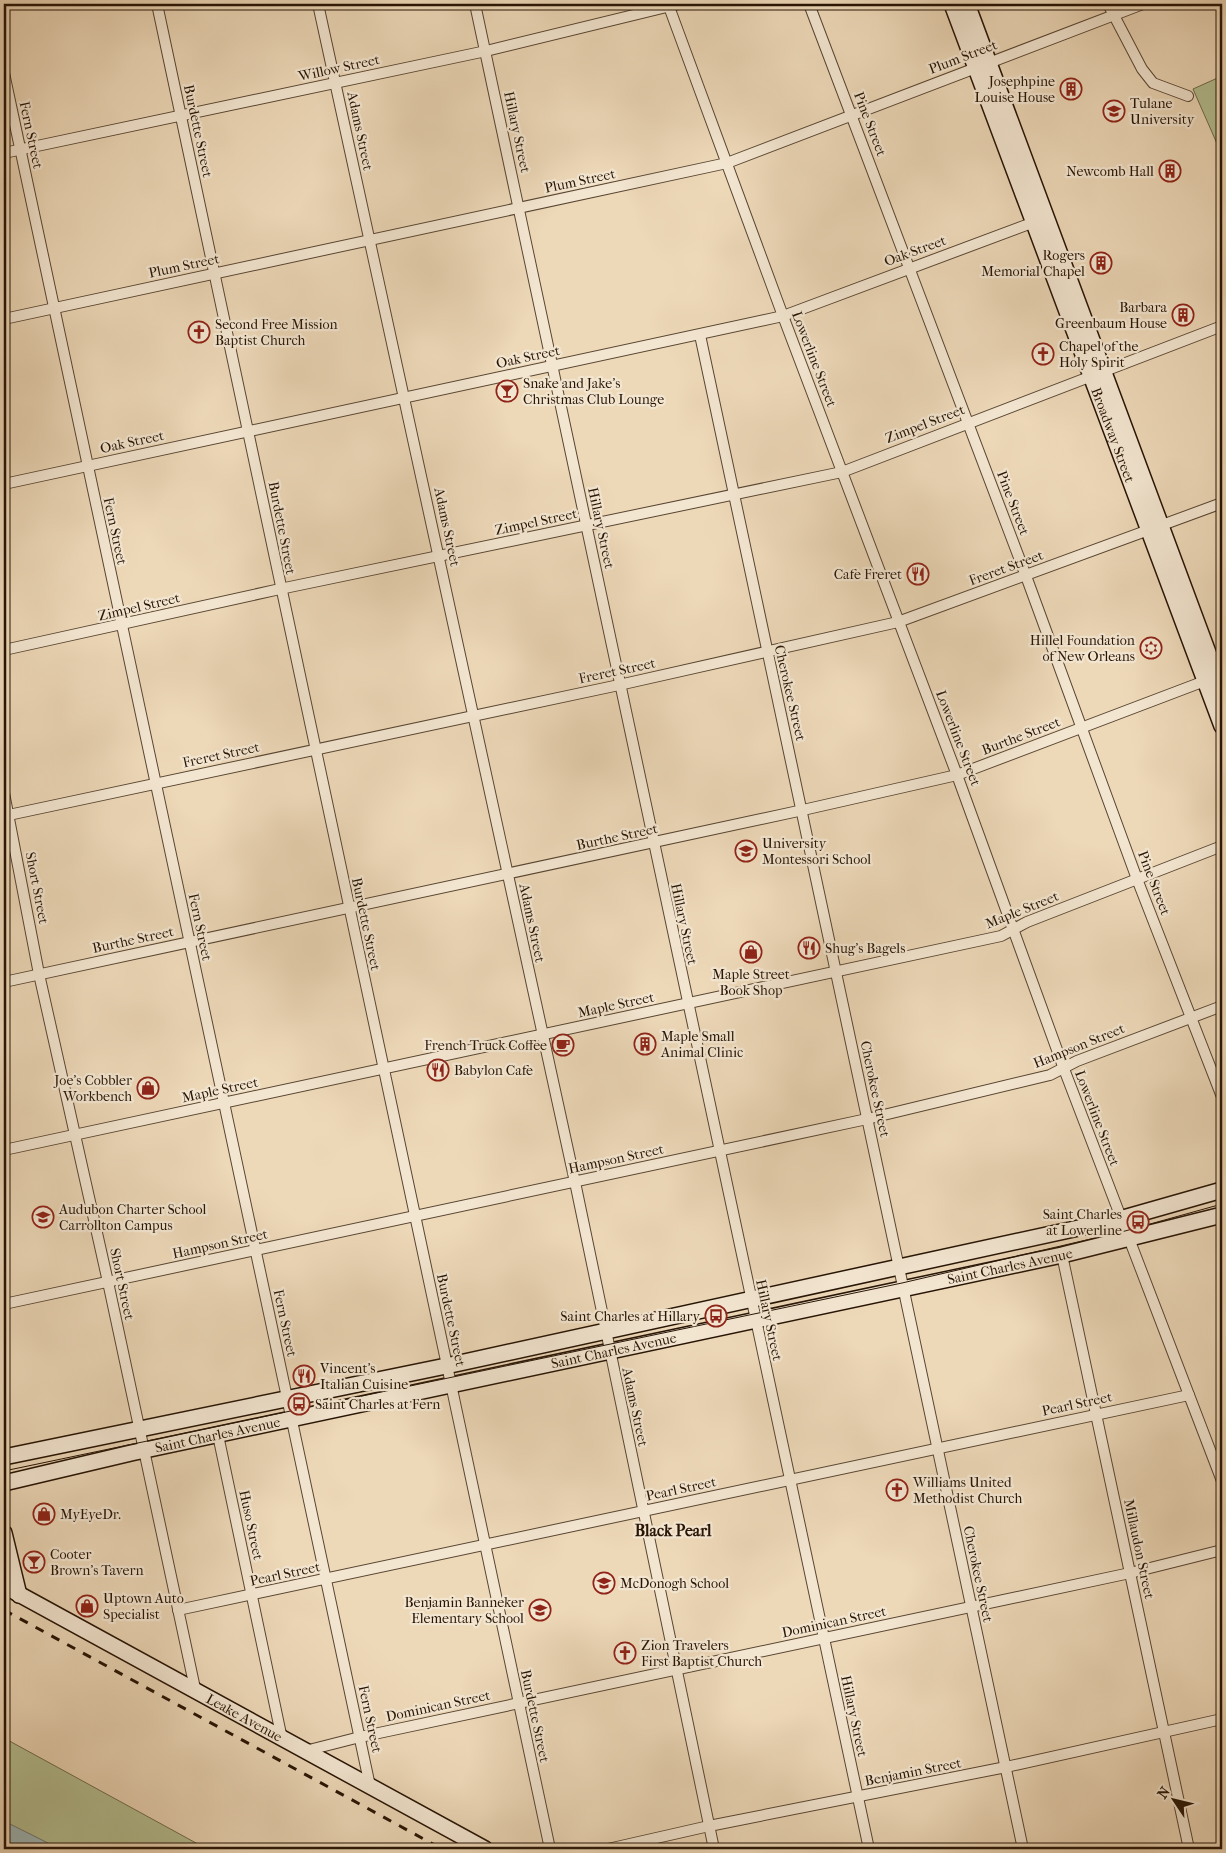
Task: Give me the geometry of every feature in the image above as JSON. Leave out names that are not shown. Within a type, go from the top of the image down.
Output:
[{"type":"main road","name":"Broadway Street","points":[[952,4],[982,65],[1155,528],[1217,680],[1222,726]]},
{"type":"main road","name":"Broadway Street","points":[[967,4],[982,65]]},
{"type":"main road","name":"Saint Charles Avenue","points":[[4,1457],[446,1366],[750,1298],[1120,1219],[1222,1190]]},
{"type":"main road","name":"Saint Charles Avenue","points":[[4,1483],[144,1450],[904,1290],[1129,1240],[1222,1215]]},
{"type":"main road","points":[[4,1533],[19,1595]]},
{"type":"main road","name":"Leake Avenue","points":[[4,1586],[196,1693],[485,1849]]},
{"type":"street","name":"Burdette Street","points":[[156,4],[249,431],[280,589],[550,1849]]},
{"type":"street","name":"Adams Street","points":[[318,4],[575,1182],[604,1330],[714,1849]]},
{"type":"street","name":"Hillary Street","points":[[475,4],[687,1004],[791,1480],[868,1849]]},
{"type":"street","name":"Pine Street","points":[[809,4],[1026,576],[1137,879],[1222,1097]]},
{"type":"street","points":[[1108,4],[1113,17],[1129,41],[1142,69],[1153,83],[1188,96]]},
{"type":"street","name":"Plum Street","points":[[4,319],[728,163],[1143,4]]},
{"type":"street","name":"Willow Street","points":[[4,153],[486,51],[672,5]]},
{"type":"street","name":"Lowerline Street","points":[[672,5],[783,316],[898,622],[958,775],[1120,1219],[1222,1481]]},
{"type":"street","name":"Fern Street","points":[[4,73],[370,1786]]},
{"type":"street","name":"Oak Street","points":[[4,484],[783,316],[1039,220]]},
{"type":"street","name":"Zimpel Street","points":[[4,650],[280,589],[842,472],[1222,326]]},
{"type":"street","name":"Cherokee Street","points":[[700,335],[1024,1849]]},
{"type":"street","name":"Freret Street","points":[[6,816],[767,653],[898,622],[1222,503]]},
{"type":"street","name":"Burthe Street","points":[[4,982],[653,843],[958,775],[1082,727],[1217,680]]},
{"type":"street","name":"Short Street","points":[[4,793],[6,816],[196,1693]]},
{"type":"street","name":"Maple Street","points":[[4,1150],[1001,936],[1027,922],[1222,846]]},
{"type":"street","name":"Hampson Street","points":[[4,1304],[867,1119],[1050,1075],[1077,1061],[1222,1006]]},
{"type":"street","name":"Millaudon Street","points":[[1062,1255],[1189,1849]]},
{"type":"street","name":"Pearl Street","points":[[178,1610],[1189,1395]]},
{"type":"street","name":"Huso Street","points":[[218,1435],[282,1739]]},
{"type":"street","name":"Dominican Street","points":[[305,1752],[360,1737],[1130,1573],[1222,1550]]},
{"type":"street","name":"Benjamin Street","points":[[608,1849],[710,1826],[1006,1767],[1222,1719]]},
{"type":"green space","points":[[1222,76],[1222,155],[1193,89]]},
{"type":"green space","points":[[4,1738],[207,1849],[49,1849],[4,1823]]},
{"type":"water","points":[[4,1821],[52,1845],[57,1849],[4,1849]]},
{"type":"tram line","points":[[4,1471],[902,1283],[1125,1231],[1222,1204]]},
{"type":"railway","points":[[4,1610],[442,1849]]},
{"type":"place","name":"Josephpine Louise House","points":[[1071,89]]},
{"type":"place","name":"Tulane University","points":[[1114,111]]},
{"type":"place","name":"Newcomb Hall","points":[[1170,171]]},
{"type":"place","name":"Rogers Memorial Chapel","points":[[1101,263]]},
{"type":"place","name":"Barbara Greenbaum House","points":[[1183,315]]},
{"type":"place","name":"Second Free Mission Baptist Church","points":[[199,332]]},
{"type":"place","name":"Chapel of the Holy Spirit","points":[[1043,354]]},
{"type":"place","name":"Snake and Jake's Christmas Club Lounge","points":[[507,391]]},
{"type":"place","name":"Cafe Freret","points":[[918,574]]},
{"type":"place","name":"Hillel Foundation of New Orleans","points":[[1151,648]]},
{"type":"place","name":"University Montessori School","points":[[746,851]]},
{"type":"place","name":"Shug's Bagels","points":[[809,948]]},
{"type":"place","name":"Maple Street Book Shop","points":[[751,952]]},
{"type":"place","name":"Maple Small Animal Clinic","points":[[645,1044]]},
{"type":"place","name":"French Truck Coffee","points":[[563,1045]]},
{"type":"place","name":"Babylon Cafe","points":[[438,1070]]},
{"type":"place","name":"Joe's Cobbler Workbench","points":[[148,1088]]},
{"type":"place","name":"Audubon Charter School Carrollton Campus","points":[[43,1217]]},
{"type":"place","name":"Saint Charles at Lowerline","points":[[1138,1222]]},
{"type":"place","name":"Saint Charles at Hillary","points":[[716,1316]]},
{"type":"place","name":"Vincent's Italian Cuisine","points":[[304,1376]]},
{"type":"place","name":"Saint Charles at Fern","points":[[299,1404]]},
{"type":"place","name":"Williams United Methodist Church","points":[[897,1490]]},
{"type":"place","name":"MyEyeDr.","points":[[44,1514]]},
{"type":"place","name":"Cooter Brown's Tavern","points":[[34,1562]]},
{"type":"place","name":"McDonogh School","points":[[604,1583]]},
{"type":"place","name":"Uptown Auto Specialist","points":[[87,1606]]},
{"type":"place","name":"Benjamin Banneker Elementary School","points":[[540,1610]]},
{"type":"place","name":"Zion Travelers First Baptist Church","points":[[625,1653]]},
{"type":"district","name":"Black Pearl","points":[[673,1530]]}]
